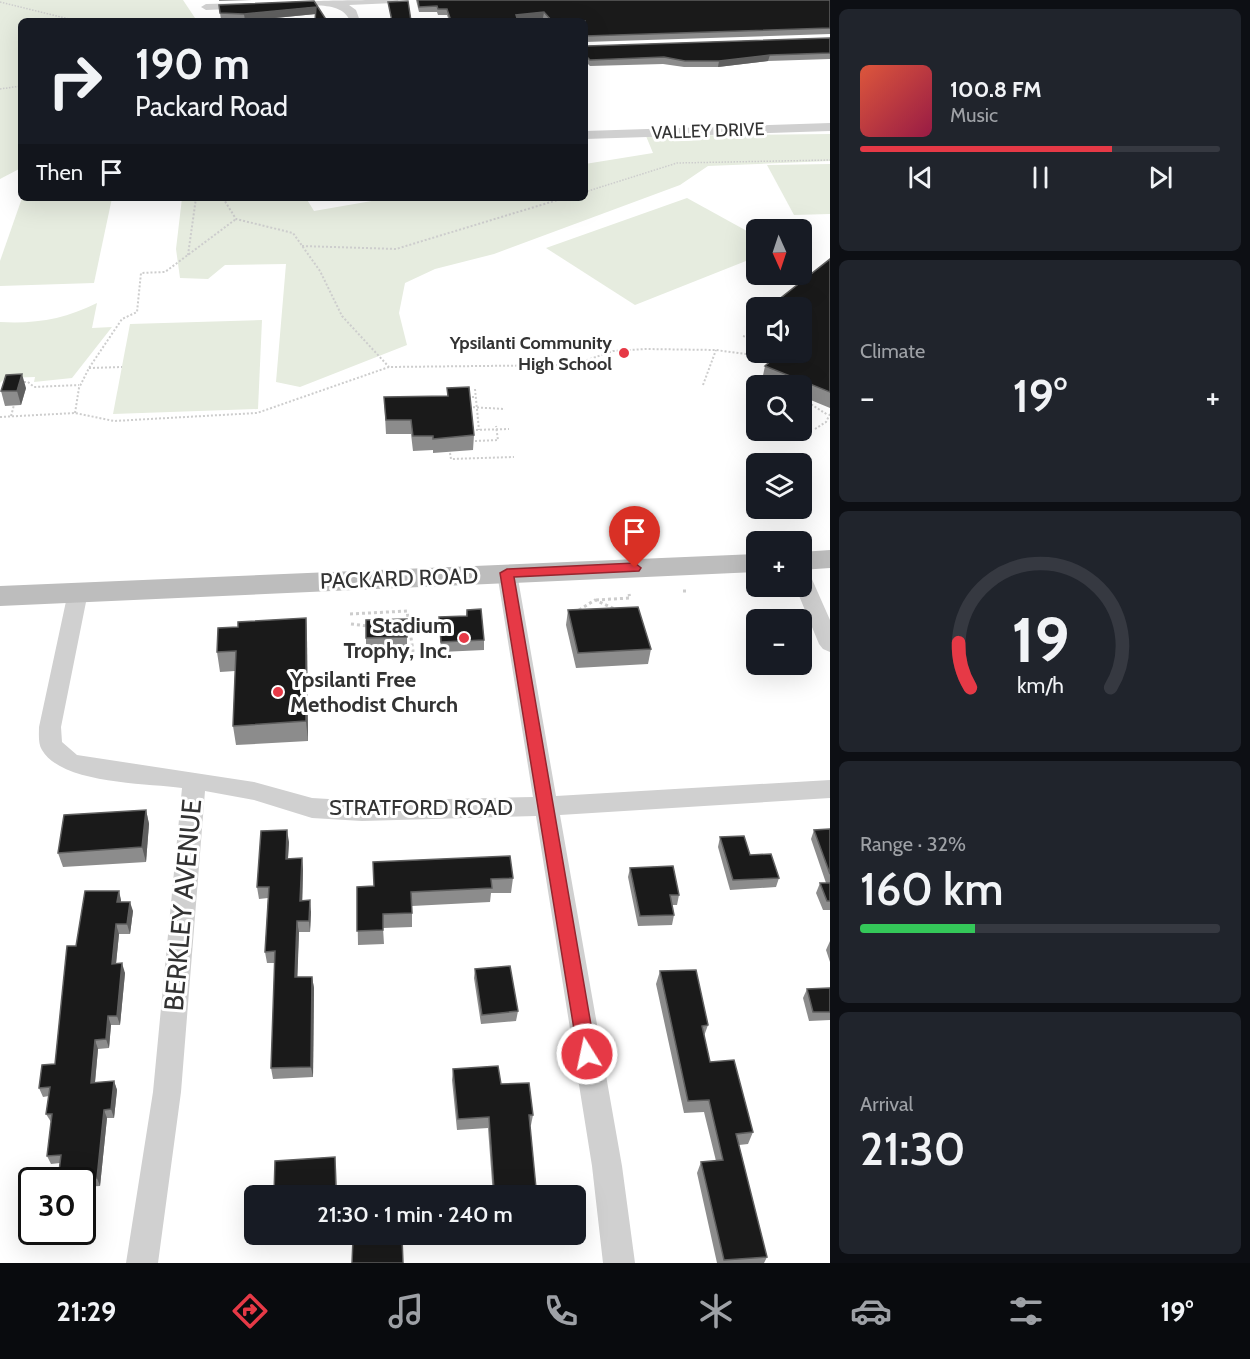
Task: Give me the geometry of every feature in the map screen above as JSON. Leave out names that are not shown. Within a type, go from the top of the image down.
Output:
[{"type":"main road","points":[[812,560],[830,559]]},
{"type":"main road","name":"PACKARD ROAD","points":[[0,596],[746,563]]},
{"type":"street","points":[[277,4],[394,0]]},
{"type":"street","points":[[338,1],[352,12],[354,18]]},
{"type":"street","points":[[206,7],[257,5]]},
{"type":"street","name":"VALLEY DRIVE","points":[[588,135],[830,127]]},
{"type":"street","points":[[507,573],[544,806],[607,1166],[620,1263]]},
{"type":"street","name":"BERKLEY AVENUE","points":[[78,592],[50,727],[51,746],[70,762],[100,769],[194,780],[167,1092],[142,1263]]},
{"type":"street","points":[[810,597],[830,644]]},
{"type":"street","name":"STRATFORD ROAD","points":[[194,780],[254,791],[312,808],[362,812],[544,806],[830,789]]},
{"type":"path","points":[[0,2],[67,18]]},
{"type":"path","points":[[0,89],[18,86]]},
{"type":"path","points":[[588,191],[677,163],[830,160]]},
{"type":"path","points":[[188,255],[196,201]]},
{"type":"path","points":[[225,201],[236,219],[293,233],[320,271],[342,316],[389,367]]},
{"type":"path","points":[[302,246],[396,249],[554,201]]},
{"type":"path","points":[[75,413],[80,386],[89,368],[116,334],[122,319],[137,312],[141,273],[165,272],[236,219]]},
{"type":"path","points":[[703,385],[716,350]]},
{"type":"path","points":[[0,417],[75,413],[114,421],[257,413],[274,410],[365,372],[389,367],[573,365],[613,351],[716,350],[746,354]]},
{"type":"path","points":[[89,368],[122,367]]},
{"type":"path","points":[[13,383],[28,382],[34,387],[80,386]]},
{"type":"path","points":[[475,389],[479,430]]},
{"type":"path","points":[[464,397],[475,397]]},
{"type":"path","points":[[11,416],[14,405]]},
{"type":"path","points":[[812,405],[829,415],[828,422],[815,429]]},
{"type":"path","points":[[469,407],[505,409]]},
{"type":"path","points":[[475,441],[498,440],[496,428]]},
{"type":"path","points":[[472,430],[509,429]]},
{"type":"path","points":[[450,453],[451,459],[514,457]]},
{"type":"path","points":[[579,610],[596,600],[630,598],[629,594]]},
{"type":"path","points":[[596,600],[615,609]]},
{"type":"path","points":[[350,614],[408,611],[413,651],[362,652]]},
{"type":"path","points":[[351,624],[373,626]]},
{"type":"shaded area","points":[[0,0],[183,0],[195,18],[18,18],[18,170],[0,179]]},
{"type":"shaded area","points":[[830,134],[830,161],[708,166],[680,185],[494,254],[435,269],[405,283],[399,313],[407,345],[300,387],[276,382],[286,264],[225,265],[208,279],[180,278],[176,249],[182,201],[308,201],[314,211],[372,201],[588,201],[588,164],[653,153],[646,136]]},
{"type":"shaded area","points":[[830,164],[830,214],[794,215],[767,165]]},
{"type":"shaded area","points":[[687,198],[746,230],[746,261],[635,305],[546,248]]},
{"type":"shaded area","points":[[21,201],[111,201],[94,283],[0,286],[0,261]]},
{"type":"shaded area","points":[[97,303],[92,328],[112,327],[72,378],[34,382],[35,377],[5,378],[0,383],[0,322],[50,319]]},
{"type":"shaded area","points":[[262,320],[258,409],[113,414],[130,324]]},
{"type":"building","points":[[418,0],[830,0],[830,28],[588,36],[588,18],[549,18],[544,12],[516,15],[517,18],[450,18],[447,9],[438,9],[437,6],[419,7]]},
{"type":"building","points":[[314,1],[325,18],[315,18],[316,7],[244,14],[220,13],[219,5]]},
{"type":"building","points":[[408,1],[411,18],[391,18],[388,2]]},
{"type":"building","points":[[830,38],[830,53],[770,55],[719,61],[685,61],[664,57],[590,60],[588,46]]},
{"type":"building","points":[[830,259],[830,392],[812,385],[812,375],[788,375],[765,366],[768,363],[812,363],[812,297],[782,297],[797,285],[812,285],[812,273]]},
{"type":"building","points":[[22,374],[17,391],[1,391],[6,375]]},
{"type":"building","points":[[469,387],[474,435],[433,439],[433,436],[413,436],[411,420],[386,420],[384,397],[448,396],[447,388]]},
{"type":"building","points":[[638,607],[651,649],[578,653],[568,610]]},
{"type":"building","points":[[481,609],[484,640],[441,642],[439,617],[467,616],[467,610]]},
{"type":"building","name":"Ypsilanti Free Methodist Church","points":[[306,618],[306,721],[233,726],[236,651],[217,652],[218,628],[238,627],[238,622]]},
{"type":"building","points":[[407,619],[407,637],[366,638],[366,620]]},
{"type":"building","points":[[146,810],[142,847],[58,853],[64,815]]},
{"type":"building","points":[[830,829],[830,874],[814,830]]},
{"type":"building","points":[[287,830],[286,859],[302,858],[300,901],[310,900],[309,921],[297,921],[295,977],[312,977],[311,1067],[271,1068],[275,951],[265,952],[269,887],[257,887],[261,831]]},
{"type":"building","points":[[744,836],[750,855],[771,854],[779,878],[733,880],[720,837]]},
{"type":"building","points":[[510,856],[513,878],[491,879],[492,888],[411,892],[412,913],[383,914],[383,930],[357,931],[357,887],[374,886],[373,862]]},
{"type":"building","points":[[673,866],[679,895],[670,895],[674,915],[640,916],[630,868]]},
{"type":"building","points":[[820,883],[830,883],[830,901],[827,901]]},
{"type":"building","points":[[85,891],[119,891],[117,902],[130,902],[127,924],[116,924],[112,964],[122,963],[117,1016],[108,1016],[106,1039],[95,1040],[91,1083],[114,1081],[111,1109],[104,1110],[97,1178],[96,1167],[60,1167],[61,1155],[47,1156],[52,1114],[46,1114],[50,1087],[39,1088],[42,1065],[55,1064],[67,946],[76,946]]},
{"type":"building","points":[[510,966],[518,1011],[482,1015],[475,969]]},
{"type":"building","points":[[696,970],[708,1025],[702,1026],[710,1062],[734,1060],[753,1132],[736,1134],[767,1257],[724,1260],[701,1162],[723,1160],[709,1100],[688,1101],[660,971]]},
{"type":"building","points":[[830,988],[830,1012],[813,1012],[807,989]]},
{"type":"building","points":[[498,1066],[501,1084],[529,1083],[533,1115],[529,1115],[536,1185],[494,1185],[489,1117],[458,1119],[453,1069]]},
{"type":"building","points":[[335,1157],[336,1185],[274,1185],[275,1161]]},
{"type":"building","points":[[353,1245],[402,1245],[403,1263],[352,1263]]},
{"type":"place","name":"Ypsilanti Community High School","points":[[624,353]]},
{"type":"place","name":"Stadium Trophy, Inc.","points":[[464,638]]},
{"type":"place","name":"Ypsilanti Free Methodist Church","points":[[278,692]]},
{"type":"route","points":[[587,1054],[507,573],[635,568]]}]
